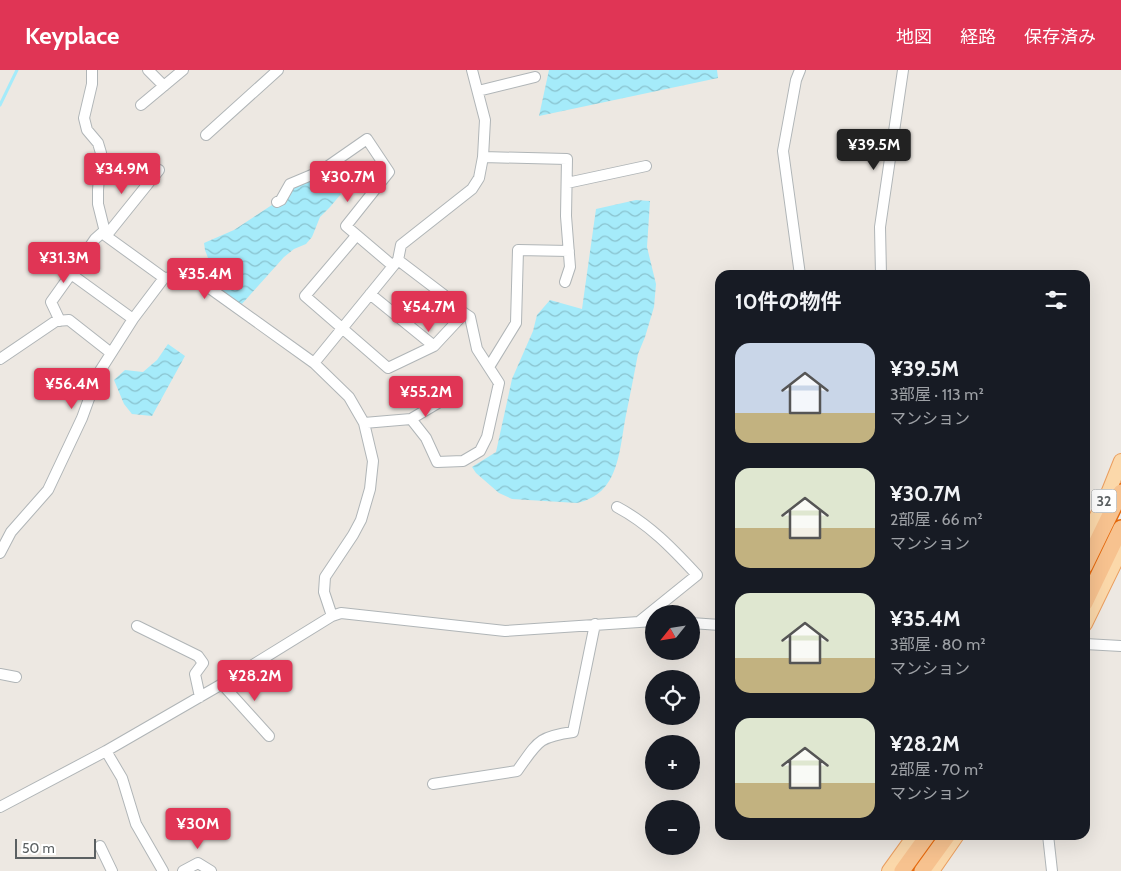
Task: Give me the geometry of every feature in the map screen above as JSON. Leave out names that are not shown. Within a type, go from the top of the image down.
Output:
[{"type":"highway","points":[[1090,556],[1121,492]]},
{"type":"highway","points":[[1090,593],[1121,528]]},
{"type":"highway","points":[[902,871],[924,840]]},
{"type":"highway","points":[[922,871],[944,840]]},
{"type":"main road","name":"32","points":[[1090,531],[1109,492],[1121,460]]},
{"type":"main road","points":[[1090,614],[1121,550]]},
{"type":"main road","points":[[889,871],[911,840]]},
{"type":"main road","points":[[932,871],[954,840]]},
{"type":"street","points":[[92,70],[92,84],[84,118],[87,130],[98,143],[101,153],[98,204],[105,234],[164,278],[187,276],[208,287],[314,363],[349,396],[364,423],[373,461],[370,489],[354,535],[325,576],[324,592],[332,616]]},
{"type":"street","points":[[148,70],[164,86]]},
{"type":"street","points":[[141,105],[184,70]]},
{"type":"street","points":[[206,135],[278,70]]},
{"type":"street","points":[[314,363],[395,263],[401,245],[472,189],[479,178],[483,157],[485,120],[472,70]]},
{"type":"street","points":[[799,270],[783,151],[796,80],[800,70]]},
{"type":"street","points":[[881,270],[880,227],[886,172],[903,70]]},
{"type":"street","points":[[478,91],[535,77]]},
{"type":"street","points":[[278,202],[290,184],[321,171],[367,139],[389,172],[346,226],[356,236],[444,295],[470,317],[477,349],[499,383],[487,437],[480,452],[463,461],[437,462],[426,438],[411,419]]},
{"type":"street","points":[[483,157],[567,159],[566,216],[570,267],[565,282]]},
{"type":"street","points":[[567,183],[646,166]]},
{"type":"street","points":[[60,321],[51,302],[95,239],[105,234],[159,170]]},
{"type":"street","points":[[356,236],[305,296],[388,368],[434,346],[461,317],[461,311]]},
{"type":"street","points":[[489,367],[516,323],[518,250],[569,251]]},
{"type":"street","points":[[71,274],[133,319]]},
{"type":"street","points":[[0,553],[11,532],[48,490],[82,418],[98,374],[133,319],[164,278]]},
{"type":"street","points":[[370,294],[434,346]]},
{"type":"street","points":[[0,359],[56,321],[69,320],[111,353]]},
{"type":"street","points":[[364,423],[411,419],[453,394]]},
{"type":"street","points":[[617,507],[635,516],[661,537],[697,575],[640,621]]},
{"type":"street","points":[[0,807],[106,751],[200,697],[332,616],[341,614],[505,631],[645,621]]},
{"type":"street","points":[[432,784],[518,771],[541,740],[551,735],[573,732],[595,624]]},
{"type":"street","points":[[700,624],[715,625]]},
{"type":"street","points":[[137,626],[198,656],[203,664],[195,674],[200,697]]},
{"type":"street","points":[[1090,644],[1121,646]]},
{"type":"street","points":[[0,674],[16,677]]},
{"type":"street","points":[[222,684],[269,736]]},
{"type":"street","points":[[106,751],[122,778],[136,824],[163,871]]},
{"type":"street","points":[[1049,840],[1052,871]]},
{"type":"street","points":[[100,846],[112,871]]},
{"type":"street","points":[[183,871],[198,863],[211,871]]},
{"type":"water","points":[[549,70],[717,70],[718,78],[539,116]]},
{"type":"water","points":[[320,177],[341,194],[320,217],[312,237],[306,244],[294,249],[284,257],[241,305],[218,287],[204,243],[234,230],[275,203],[292,188]]},
{"type":"water","points":[[636,200],[650,201],[647,247],[656,284],[654,307],[638,354],[615,469],[610,480],[602,490],[591,498],[577,503],[512,499],[499,493],[476,473],[472,467],[496,452],[512,379],[533,331],[537,315],[550,300],[582,309],[596,209]]},
{"type":"water","points":[[168,344],[185,356],[152,416],[132,414],[124,404],[114,380],[125,370],[143,372],[157,360]]},
{"type":"waterway","points":[[0,105],[17,70]]}]
